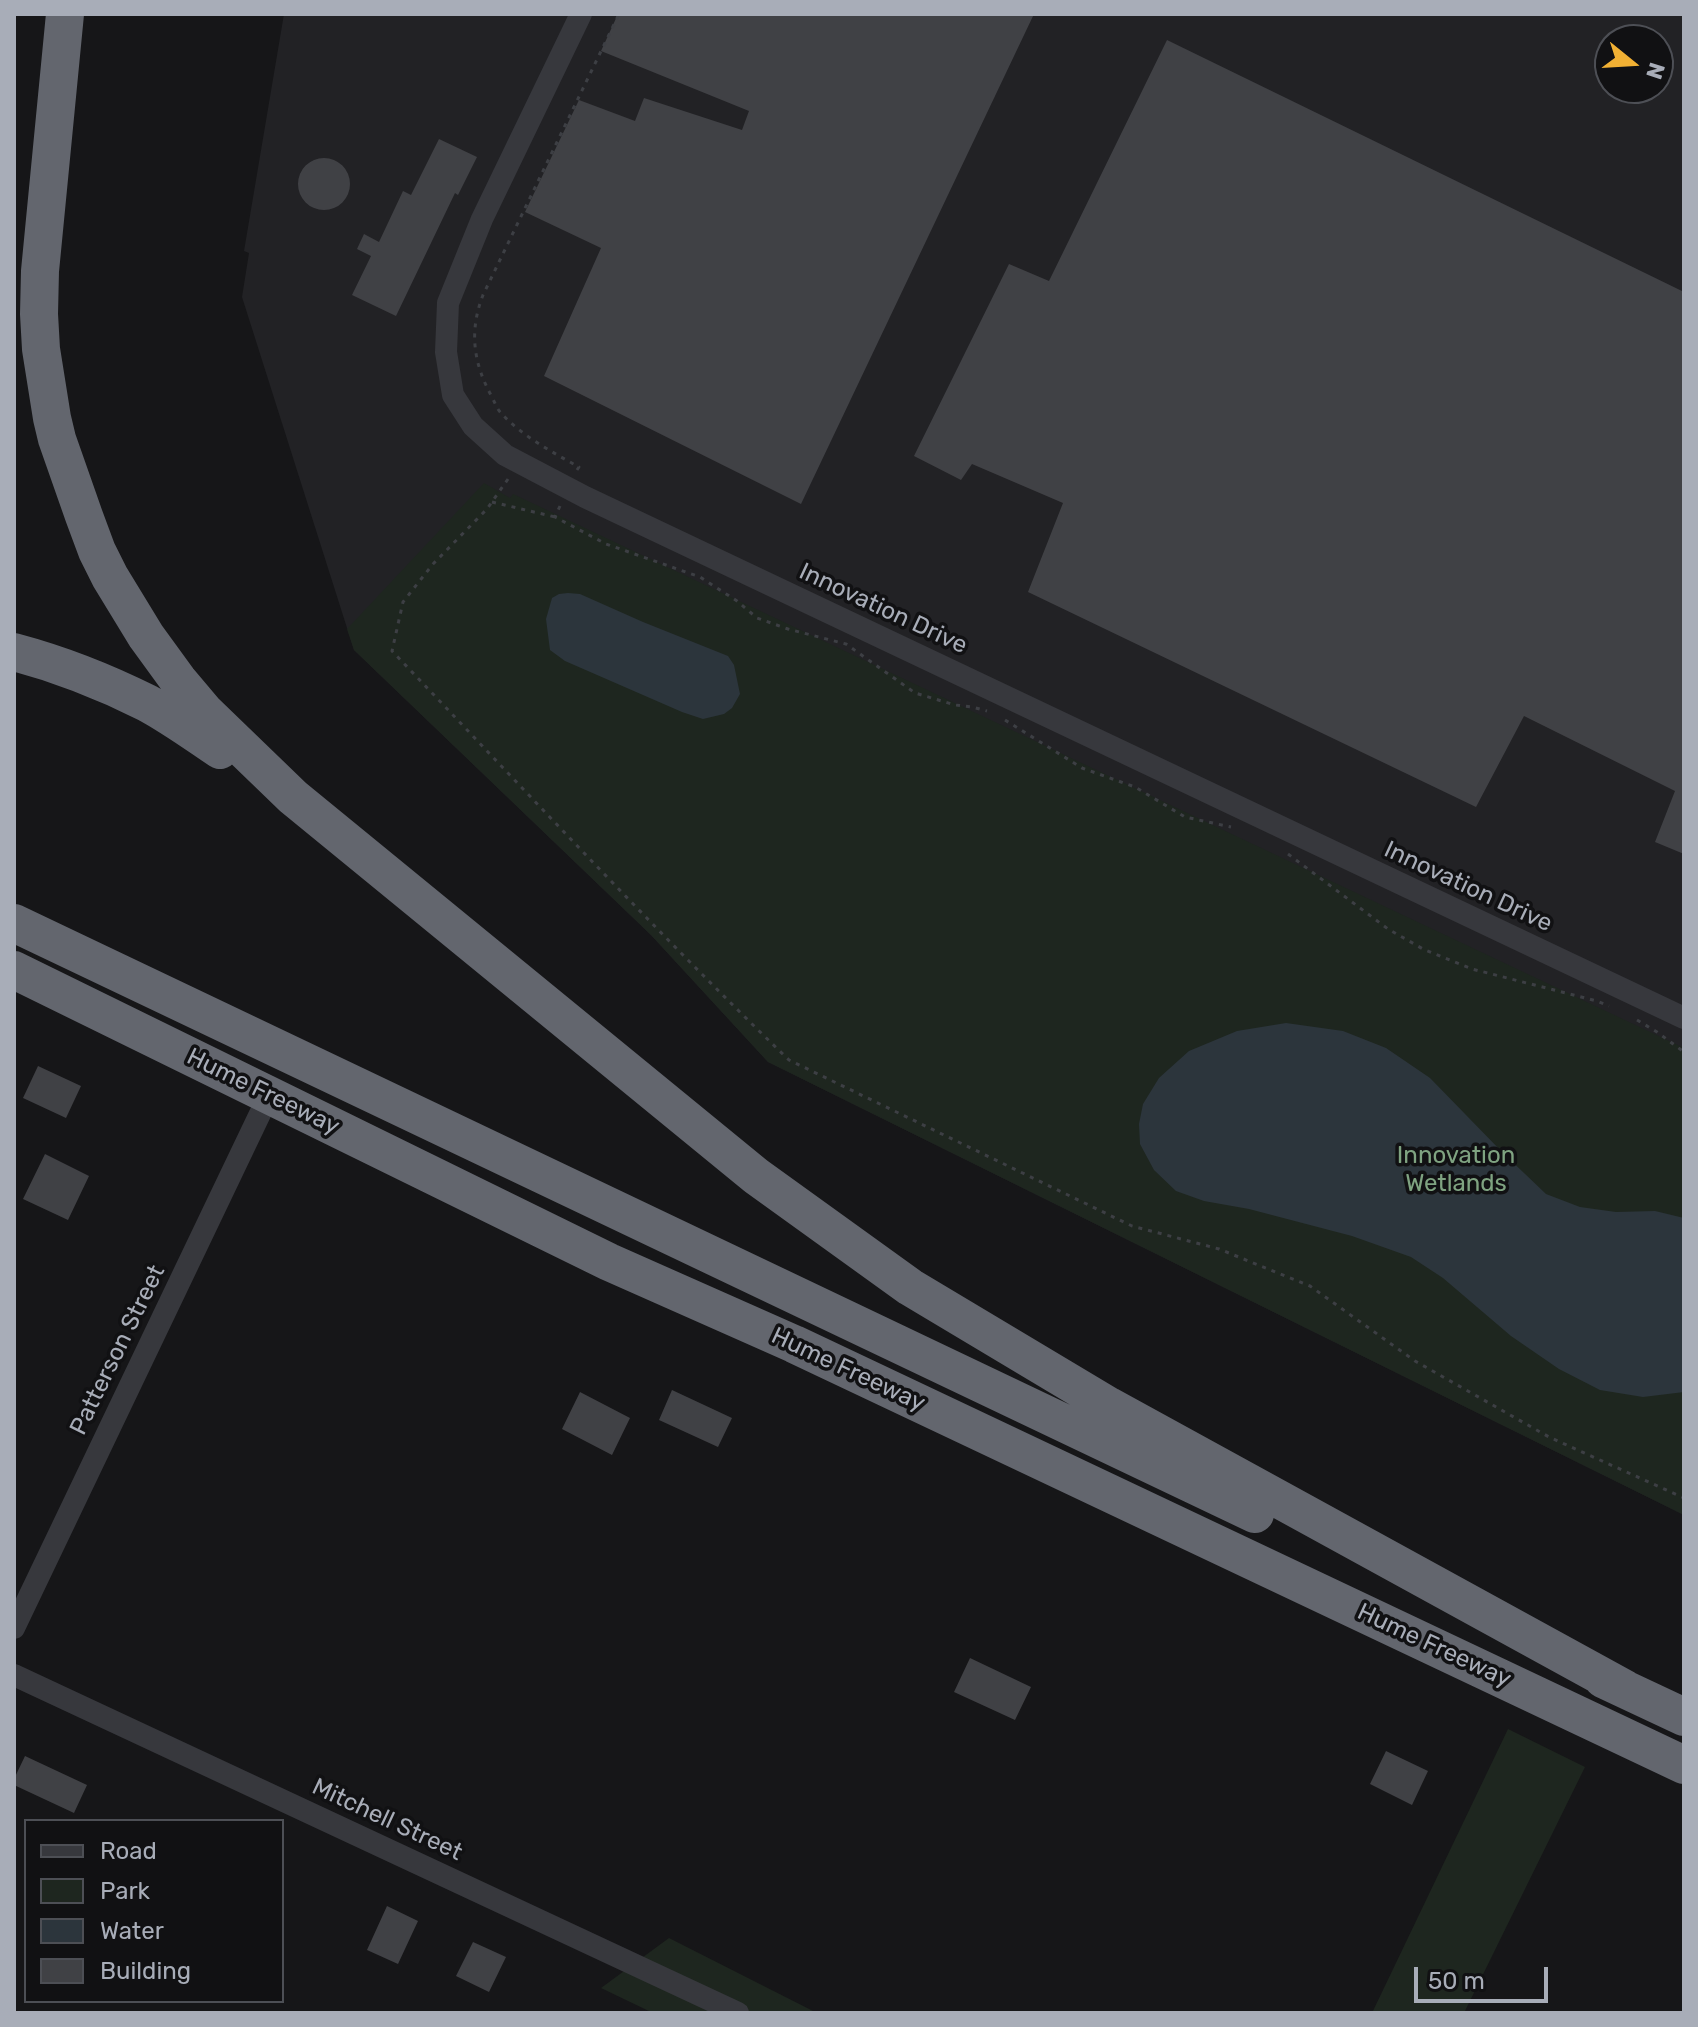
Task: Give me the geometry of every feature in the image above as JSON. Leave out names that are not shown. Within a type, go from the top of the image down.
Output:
[{"type":"highway","points":[[62,14],[40,271],[39,314],[52,418],[69,476],[97,551],[146,636],[205,712],[293,797],[756,1176],[910,1287],[1109,1406],[1625,1689]]},
{"type":"highway","points":[[14,652],[75,671],[146,703],[293,797]]},
{"type":"highway","name":"Hume Freeway","points":[[14,923],[1684,1717]]},
{"type":"highway","name":"Hume Freeway","points":[[14,970],[609,1262],[794,1344],[1684,1765]]},
{"type":"street","name":"Innovation Drive","points":[[581,14],[482,219],[448,303],[446,352],[453,395],[473,426],[505,455],[585,497],[1684,1018]]},
{"type":"street","name":"Patterson Street","points":[[14,1628],[269,1095]]},
{"type":"street","name":"Mitchell Street","points":[[14,1675],[738,2013]]},
{"type":"path","points":[[573,480],[579,467],[529,436],[500,412],[477,364],[475,315],[619,14]]},
{"type":"path","points":[[520,463],[492,502],[433,564],[403,602],[392,651],[789,1060],[1132,1226],[1219,1249],[1310,1286],[1415,1361],[1549,1437],[1684,1498]]},
{"type":"path","points":[[492,502],[555,517],[606,544],[700,577],[757,618],[846,644],[915,693],[997,715],[1082,768],[1135,787],[1185,817],[1242,829]]},
{"type":"path","points":[[555,517],[561,505]]},
{"type":"path","points":[[1287,853],[1388,929],[1423,949],[1472,969],[1597,1001],[1617,1010]]},
{"type":"path","points":[[1637,1020],[1684,1052]]},
{"type":"shaded area","points":[[284,14],[1684,14],[1684,1515],[768,1062],[651,935],[354,650],[242,297],[249,253],[244,251]]},
{"type":"green space","name":"Innovation Wetlands","points":[[484,483],[510,498],[513,494],[1684,1048],[1684,1515],[768,1062],[651,935],[354,650],[347,629]]},
{"type":"green space","points":[[1508,1729],[1585,1767],[1464,2013],[1372,2013]]},
{"type":"green space","points":[[669,1938],[817,2013],[653,2013],[601,1988]]},
{"type":"water","points":[[568,593],[580,594],[728,656],[734,665],[740,694],[732,708],[724,714],[703,719],[565,661],[550,650],[546,619],[552,598]]},
{"type":"water","points":[[1286,1023],[1343,1031],[1386,1048],[1430,1078],[1546,1194],[1580,1207],[1616,1212],[1655,1211],[1684,1218],[1684,1392],[1643,1397],[1600,1390],[1559,1369],[1511,1336],[1443,1278],[1411,1257],[1352,1236],[1249,1209],[1204,1201],[1176,1191],[1154,1170],[1140,1144],[1139,1124],[1143,1104],[1159,1078],[1189,1051],[1237,1031]]},
{"type":"building","points":[[618,14],[1034,14],[801,504],[544,376],[601,248],[525,212],[579,100],[635,121],[644,98],[742,130],[749,111],[601,51]]},
{"type":"building","points":[[1167,40],[1684,292],[1684,854],[1655,842],[1675,791],[1524,716],[1476,807],[1028,592],[1063,503],[972,464],[961,480],[914,456],[1009,264],[1049,281]]},
{"type":"building","points":[[439,139],[477,157],[458,195],[455,193],[396,316],[352,295],[371,256],[357,249],[364,234],[379,242],[403,191],[411,195]]},
{"type":"building","points":[[324,158],[343,165],[350,184],[343,203],[324,210],[305,203],[298,184],[305,165]]},
{"type":"building","points":[[38,1066],[81,1086],[66,1118],[23,1098]]},
{"type":"building","points":[[45,1154],[89,1176],[68,1220],[23,1199]]},
{"type":"building","points":[[672,1390],[732,1418],[718,1447],[659,1420]]},
{"type":"building","points":[[580,1392],[630,1418],[612,1455],[562,1429]]},
{"type":"building","points":[[970,1658],[1031,1687],[1015,1720],[954,1692]]},
{"type":"building","points":[[1386,1751],[1428,1771],[1412,1805],[1370,1784]]},
{"type":"building","points":[[25,1756],[87,1785],[74,1813],[14,1785]]},
{"type":"building","points":[[387,1906],[418,1921],[398,1964],[367,1950]]},
{"type":"building","points":[[473,1942],[506,1957],[489,1992],[456,1976]]}]
